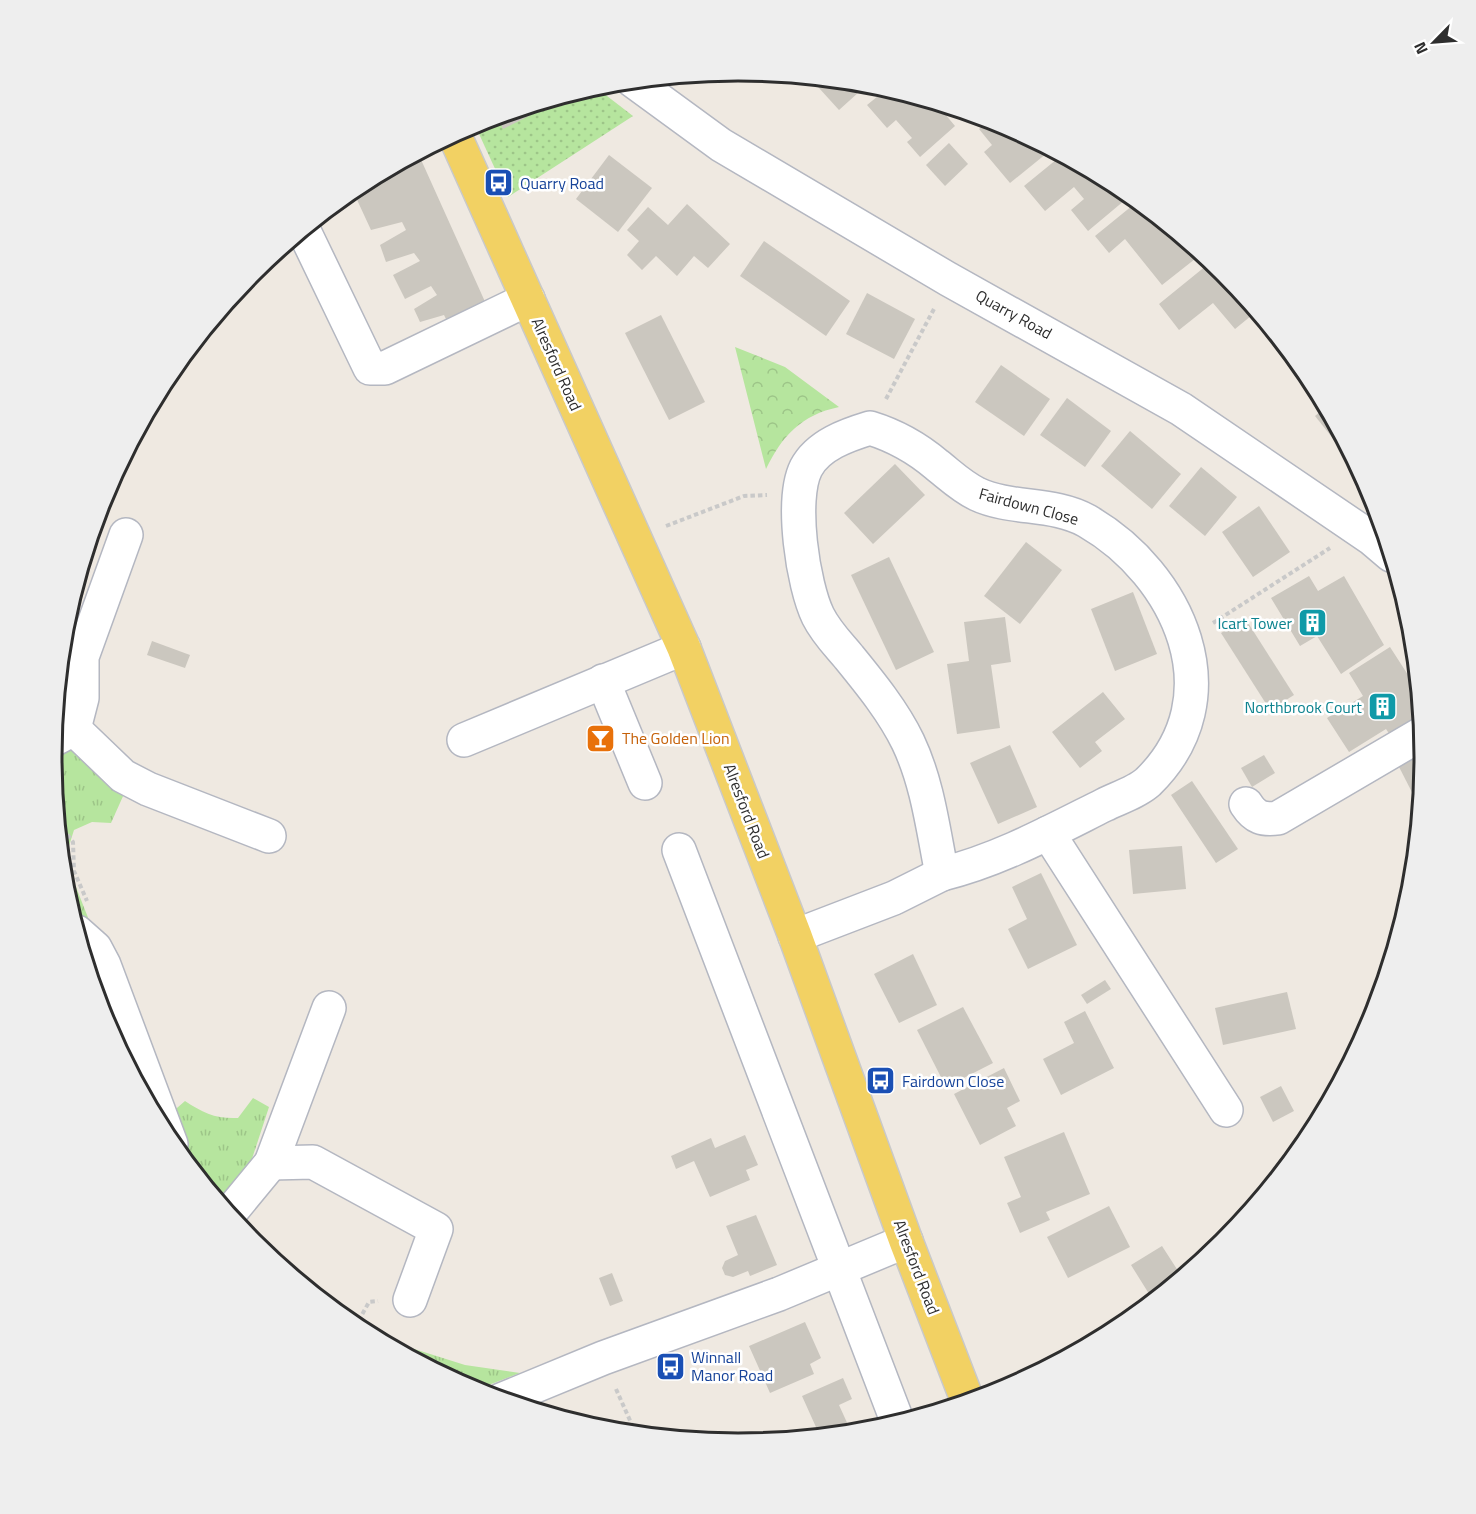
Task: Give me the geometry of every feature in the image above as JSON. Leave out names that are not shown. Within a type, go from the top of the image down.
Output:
[{"type":"main road","name":"Alresford Road","points":[[457,142],[684,648],[795,936],[906,1241],[965,1394]]},
{"type":"street","name":"Quarry Road","points":[[642,87],[721,145],[948,279],[1181,410],[1373,535]]},
{"type":"street","points":[[306,236],[370,368],[385,368],[528,299]]},
{"type":"street","points":[[870,428],[850,434],[817,456],[807,466],[800,493],[802,548],[817,614],[829,635],[878,695],[908,742],[924,785],[942,874]]},
{"type":"street","name":"Fairdown Close","points":[[795,936],[894,898],[942,874],[970,868],[1048,833],[1146,784],[1165,763],[1178,740],[1188,706],[1191,678],[1190,654],[1185,637],[1162,589],[1146,568],[1086,521],[1056,511],[980,495],[958,484],[915,448],[892,435],[870,428]]},
{"type":"street","points":[[126,535],[82,657],[82,698],[63,735],[123,776],[148,789],[269,836]]},
{"type":"street","points":[[464,740],[684,648]]},
{"type":"street","points":[[603,681],[645,783]]},
{"type":"street","points":[[1246,804],[1253,815],[1265,820],[1278,818],[1414,739]]},
{"type":"street","points":[[1048,833],[1226,1110]]},
{"type":"street","points":[[679,850],[895,1415]]},
{"type":"street","points":[[84,922],[104,964],[154,1098]]},
{"type":"street","points":[[234,1208],[271,1163],[329,1008]]},
{"type":"street","points":[[271,1163],[313,1162],[436,1229],[410,1300]]},
{"type":"street","points":[[513,1395],[603,1358],[677,1333],[906,1241]]},
{"type":"path","points":[[870,428],[948,279]]},
{"type":"path","points":[[635,538],[744,496],[800,493]]},
{"type":"path","points":[[1185,637],[1229,615],[1339,542],[1373,535]]},
{"type":"path","points":[[66,834],[73,842],[74,871],[84,922]]},
{"type":"path","points":[[603,1358],[632,1425]]},
{"type":"green space","points":[[604,94],[633,116],[508,197],[478,132],[521,116]]},
{"type":"green space","points":[[735,347],[785,367],[839,407],[803,421],[786,437],[766,469]]},
{"type":"green space","points":[[66,680],[69,683],[69,703],[63,709]]},
{"type":"green space","points":[[80,743],[124,794],[111,823],[92,822],[74,830],[68,851],[63,801],[62,749]]},
{"type":"green space","points":[[72,877],[96,938],[83,925]]},
{"type":"green space","points":[[253,1098],[269,1107],[247,1174],[233,1192],[223,1196],[181,1141],[170,1114],[185,1101],[210,1114],[238,1118]]},
{"type":"green space","points":[[407,1347],[465,1365],[520,1373],[488,1385]]},
{"type":"building","points":[[816,85],[860,91],[839,110]]},
{"type":"building","points":[[879,95],[944,113],[955,126],[920,157],[907,142],[912,138],[896,120],[887,128],[867,105]]},
{"type":"building","points":[[537,111],[537,112],[503,129],[501,124]]},
{"type":"building","points":[[982,126],[997,132],[1045,154],[1010,183],[984,152],[992,145],[979,129]]},
{"type":"building","points":[[949,143],[968,164],[945,186],[926,165]]},
{"type":"building","points":[[609,155],[652,188],[618,232],[576,199]]},
{"type":"building","points":[[421,160],[491,315],[449,325],[444,315],[420,322],[414,309],[437,295],[431,286],[405,299],[393,275],[420,261],[414,253],[386,262],[380,245],[406,230],[402,222],[371,230],[357,199]]},
{"type":"building","points":[[1056,160],[1123,201],[1088,231],[1071,210],[1084,199],[1074,187],[1045,211],[1024,186]]},
{"type":"building","points":[[687,204],[730,244],[708,268],[694,256],[677,276],[656,256],[642,270],[627,255],[639,241],[627,230],[648,207],[668,225]]},
{"type":"building","points":[[1131,207],[1195,259],[1162,285],[1125,239],[1109,253],[1095,236]]},
{"type":"building","points":[[764,241],[850,301],[826,336],[740,276]]},
{"type":"building","points":[[1204,267],[1251,316],[1235,329],[1213,303],[1179,330],[1159,304]]},
{"type":"building","points":[[867,293],[915,319],[894,359],[846,334]]},
{"type":"building","points":[[661,315],[705,402],[669,420],[625,333]]},
{"type":"building","points":[[1267,335],[1275,345],[1297,377],[1265,336]]},
{"type":"building","points":[[1001,365],[1050,399],[1024,436],[975,402]]},
{"type":"building","points":[[1067,398],[1111,431],[1085,467],[1040,435]]},
{"type":"building","points":[[1320,412],[1338,444],[1315,416]]},
{"type":"building","points":[[1130,431],[1181,474],[1152,509],[1101,466]]},
{"type":"building","points":[[895,464],[925,495],[873,544],[844,513]]},
{"type":"building","points":[[1201,467],[1237,497],[1205,536],[1169,506]]},
{"type":"building","points":[[1259,506],[1290,552],[1253,577],[1222,532]]},
{"type":"building","points":[[1026,542],[1062,570],[1020,624],[984,596]]},
{"type":"building","points":[[889,557],[934,652],[896,670],[851,575]]},
{"type":"building","name":"Icart Tower","points":[[1309,576],[1318,591],[1344,576],[1384,645],[1341,674],[1317,636],[1300,646],[1271,598]]},
{"type":"building","points":[[1133,592],[1157,654],[1115,671],[1091,609]]},
{"type":"building","points":[[1005,617],[1011,662],[991,665],[1000,728],[957,734],[947,664],[969,661],[964,622]]},
{"type":"building","points":[[1245,618],[1294,695],[1270,710],[1221,633]]},
{"type":"building","points":[[152,641],[190,655],[185,668],[147,655]]},
{"type":"building","name":"Northbrook Court","points":[[1390,647],[1410,678],[1413,729],[1394,741],[1386,729],[1349,752],[1327,718],[1363,696],[1349,673]]},
{"type":"building","points":[[1103,692],[1125,719],[1095,742],[1102,751],[1080,768],[1052,732]]},
{"type":"building","points":[[1010,745],[1037,807],[998,824],[970,763]]},
{"type":"building","points":[[1414,754],[1413,795],[1397,763]]},
{"type":"building","points":[[1264,755],[1275,773],[1252,787],[1241,768]]},
{"type":"building","points":[[1192,781],[1238,849],[1216,863],[1171,795]]},
{"type":"building","points":[[1182,846],[1186,889],[1133,894],[1129,850]]},
{"type":"building","points":[[1041,873],[1077,945],[1028,969],[1008,929],[1027,919],[1012,887]]},
{"type":"building","points":[[913,954],[937,1005],[899,1023],[874,974]]},
{"type":"building","points":[[1105,980],[1111,989],[1087,1004],[1081,995]]},
{"type":"building","points":[[1287,992],[1296,1029],[1223,1045],[1215,1008]]},
{"type":"building","points":[[963,1007],[993,1063],[946,1087],[917,1030]]},
{"type":"building","points":[[1085,1011],[1114,1068],[1061,1095],[1043,1059],[1074,1043],[1064,1022]]},
{"type":"building","points":[[1004,1068],[1020,1101],[1007,1108],[1016,1126],[980,1145],[954,1094]]},
{"type":"building","points":[[1281,1086],[1294,1111],[1273,1122],[1260,1097]]},
{"type":"building","points":[[1064,1132],[1090,1194],[1046,1212],[1050,1220],[1020,1233],[1007,1203],[1021,1197],[1004,1157]]},
{"type":"building","points":[[745,1135],[758,1165],[746,1170],[750,1180],[710,1197],[694,1161],[676,1169],[671,1156],[711,1138],[715,1148]]},
{"type":"building","points":[[1109,1206],[1130,1247],[1068,1278],[1047,1237]]},
{"type":"building","points":[[756,1215],[777,1265],[750,1276],[748,1271],[733,1277],[725,1275],[722,1268],[725,1261],[738,1255],[726,1226]]},
{"type":"building","points":[[1162,1246],[1178,1271],[1149,1294],[1131,1265]]},
{"type":"building","points":[[612,1273],[623,1301],[610,1306],[599,1278]]},
{"type":"building","points":[[805,1322],[821,1358],[810,1364],[814,1374],[770,1393],[749,1346]]},
{"type":"building","points":[[843,1378],[852,1399],[839,1405],[848,1425],[817,1429],[802,1396]]},
{"type":"place","name":"Quarry Road","points":[[499,183]]},
{"type":"place","name":"Icart Tower","points":[[1313,623]]},
{"type":"place","name":"Northbrook Court","points":[[1383,707]]},
{"type":"place","name":"The Golden Lion","points":[[601,738]]},
{"type":"place","name":"Fairdown Close","points":[[881,1081]]},
{"type":"place","name":"Winnall Manor Road","points":[[670,1366]]}]
